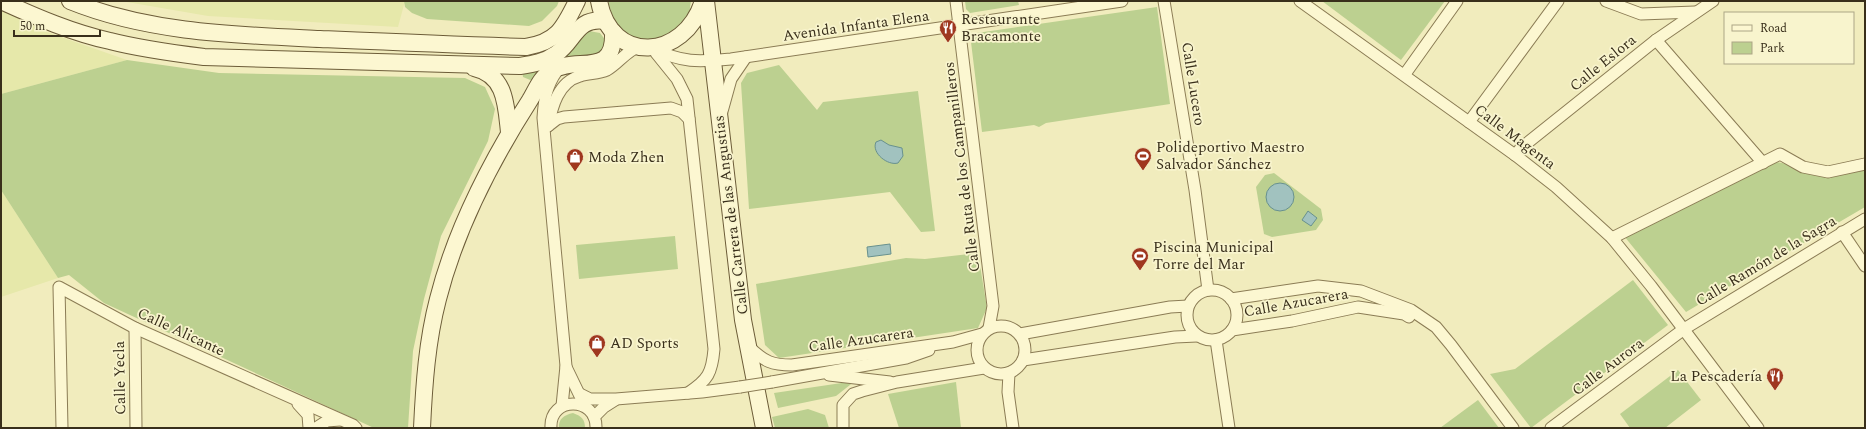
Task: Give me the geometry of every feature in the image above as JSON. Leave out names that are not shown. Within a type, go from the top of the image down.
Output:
[{"type":"main road","points":[[2,1],[56,24],[109,41],[159,51],[204,57],[520,66],[539,63],[555,55],[584,24],[594,20],[609,27],[629,42],[646,47],[671,43],[684,33],[698,14],[703,1]]},
{"type":"main road","points":[[70,1],[84,7],[150,25],[220,34],[526,47],[546,42],[556,36],[563,28],[577,1]]},
{"type":"main road","points":[[422,428],[429,348],[438,300],[451,255],[464,222],[509,132],[543,79],[552,70],[596,63],[605,59],[611,50],[609,27],[599,1]]},
{"type":"main road","name":"Calle Carrera de las Angustias","points":[[706,1],[743,320],[750,348],[764,428]]},
{"type":"main road","points":[[459,64],[480,69],[496,79],[505,95],[509,132]]},
{"type":"street","name":"Calle Ruta de los Campanilleros","points":[[956,1],[993,306],[1003,325]]},
{"type":"street","name":"Avenida Infanta Elena","points":[[646,47],[670,58],[685,61],[713,61],[960,26],[1122,1]]},
{"type":"street","name":"Calle Lucero","points":[[1164,1],[1194,183],[1208,290]]},
{"type":"street","points":[[1405,74],[1458,1]]},
{"type":"street","points":[[1469,122],[1558,1]]},
{"type":"street","points":[[1606,1],[1641,14],[1696,12]]},
{"type":"street","name":"Calle Eslora","points":[[1515,155],[1521,148],[1656,40],[1713,1]]},
{"type":"street","name":"Calle Magenta","points":[[1304,2],[1515,155],[1556,187],[1612,238],[1651,286],[1758,428]]},
{"type":"street","points":[[1656,40],[1763,162]]},
{"type":"street","points":[[545,140],[556,98],[571,80],[578,76],[606,70],[632,49],[646,47],[677,79],[687,99],[714,349],[712,365],[708,376],[702,384],[688,393]]},
{"type":"street","points":[[720,118],[731,79],[746,57]]},
{"type":"street","points":[[550,427],[554,414],[562,406],[566,366],[543,118],[545,96],[550,82],[560,68]]},
{"type":"street","points":[[548,126],[557,119],[564,117],[671,108],[682,112],[689,119]]},
{"type":"street","points":[[1612,238],[1780,154],[1803,167],[1828,172],[1865,164]]},
{"type":"street","name":"Calle Ramón de la Sagra","points":[[1684,329],[1865,219]]},
{"type":"street","points":[[1842,232],[1865,266]]},
{"type":"street","name":"Calle Azucarera","points":[[1231,299],[1318,286],[1361,290],[1411,310],[1436,327],[1452,345],[1513,428]]},
{"type":"street","name":"Calle Alicante","points":[[62,428],[59,288],[134,328],[356,427]]},
{"type":"street","points":[[1023,360],[1175,337],[1197,336],[1209,340],[1216,340],[1228,334],[1232,330],[1236,320],[1236,308],[1231,299],[1218,291],[1208,290],[1198,294],[1188,306],[1186,314],[1187,322],[1191,330],[1197,336]]},
{"type":"street","name":"Calle Ruta de los Campanilleros","points":[[985,331],[993,306]]},
{"type":"street","points":[[1020,334],[1170,307],[1188,306]]},
{"type":"street","name":"Calle Azucarera","points":[[1232,330],[1292,321],[1358,307],[1404,314],[1452,345]]},
{"type":"street","points":[[995,374],[1009,373],[1015,370],[1023,360],[1025,351],[1024,342],[1020,334],[1003,325],[985,331],[976,349],[980,363],[984,368],[995,374],[1008,392]]},
{"type":"street","name":"Calle Yecla","points":[[134,328],[136,428]]},
{"type":"street","name":"Calle Aurora","points":[[1551,428],[1684,329]]},
{"type":"street","name":"Calle Azucarera","points":[[562,406],[583,401],[616,400],[688,393],[772,382],[906,358],[985,331]]},
{"type":"street","points":[[1216,340],[1230,428]]},
{"type":"street","name":"Calle Azucarera","points":[[750,348],[766,361],[775,365],[792,365],[953,342]]},
{"type":"street","points":[[566,366],[595,423]]},
{"type":"street","points":[[843,428],[842,405],[853,394],[897,382],[984,368]]},
{"type":"street","points":[[1009,373],[1008,392],[1013,428]]},
{"type":"street","points":[[817,374],[897,382]]},
{"type":"street","name":"Calle Alicante","points":[[293,399],[308,415],[309,428]]},
{"type":"street","points":[[595,423],[604,406],[616,400]]},
{"type":"street","points":[[316,428],[327,421],[340,420]]},
{"type":"green space","points":[[121,1],[405,1],[398,27],[208,16]]},
{"type":"green space","points":[[404,1],[559,1],[557,6],[542,21],[529,26],[427,19],[412,13],[405,7]]},
{"type":"green space","points":[[608,1],[691,1],[689,14],[683,24],[676,30],[660,39],[642,40],[625,33],[614,18]]},
{"type":"green space","points":[[965,1],[1018,1],[1019,5],[970,13],[966,9]]},
{"type":"green space","points":[[1322,1],[1445,1],[1401,60]]},
{"type":"green space","points":[[1157,7],[1170,104],[1046,123],[1039,127],[1034,125],[982,132],[970,34]]},
{"type":"green space","points":[[1,9],[41,30],[127,60],[1,94]]},
{"type":"green space","points":[[589,31],[600,33],[606,41],[603,51],[599,54],[535,82],[523,77],[522,69],[565,53]]},
{"type":"green space","points":[[127,60],[219,73],[465,78],[485,87],[495,109],[488,141],[441,236],[424,299],[413,351],[408,428],[374,428],[104,303],[69,275],[58,278],[1,190],[1,94]]},
{"type":"green space","points":[[779,65],[817,110],[823,102],[918,91],[935,231],[921,232],[890,192],[749,209],[741,83],[747,73]]},
{"type":"green space","points":[[1771,162],[1786,164],[1806,173],[1819,176],[1844,174],[1865,169],[1865,207],[1686,312],[1624,236]]},
{"type":"green space","points":[[1274,173],[1321,209],[1323,220],[1316,230],[1272,237],[1264,234],[1256,187],[1265,175]]},
{"type":"green space","points":[[1,190],[58,278],[1,297]]},
{"type":"green space","points":[[675,236],[678,269],[579,279],[576,245]]},
{"type":"green space","points":[[978,253],[987,308],[978,328],[779,358],[765,345],[756,284],[906,258],[925,259]]},
{"type":"green space","points":[[1633,280],[1668,325],[1531,428],[1490,374],[1515,369]]},
{"type":"green space","points":[[1678,370],[1701,400],[1665,428],[1630,428],[1620,414]]},
{"type":"green space","points":[[855,381],[836,396],[778,408],[774,393]]},
{"type":"green space","points":[[956,382],[961,428],[899,428],[888,394]]},
{"type":"green space","points":[[1478,400],[1499,428],[1440,428]]},
{"type":"green space","points":[[808,409],[825,415],[829,428],[775,428],[772,417]]},
{"type":"green space","points":[[573,413],[582,418],[585,428],[559,428],[562,418]]},
{"type":"water","points":[[881,140],[889,145],[902,148],[903,156],[898,163],[890,163],[885,161],[878,154],[875,146],[876,142]]},
{"type":"water","points":[[1280,183],[1290,187],[1294,197],[1290,207],[1280,211],[1270,207],[1266,197],[1270,187]]},
{"type":"water","points":[[1308,211],[1317,218],[1311,226],[1302,220]]},
{"type":"water","points":[[890,244],[891,254],[868,257],[867,247]]},
{"type":"place","name":"Restaurante Bracamonte","points":[[948,43]]},
{"type":"place","name":"Polideportivo Maestro Salvador Sánchez","points":[[1143,171]]},
{"type":"place","name":"Moda Zhen","points":[[575,172]]},
{"type":"place","name":"Piscina Municipal Torre del Mar","points":[[1140,271]]},
{"type":"place","name":"AD Sports","points":[[597,358]]},
{"type":"place","name":"La Pescadería","points":[[1775,391]]}]
